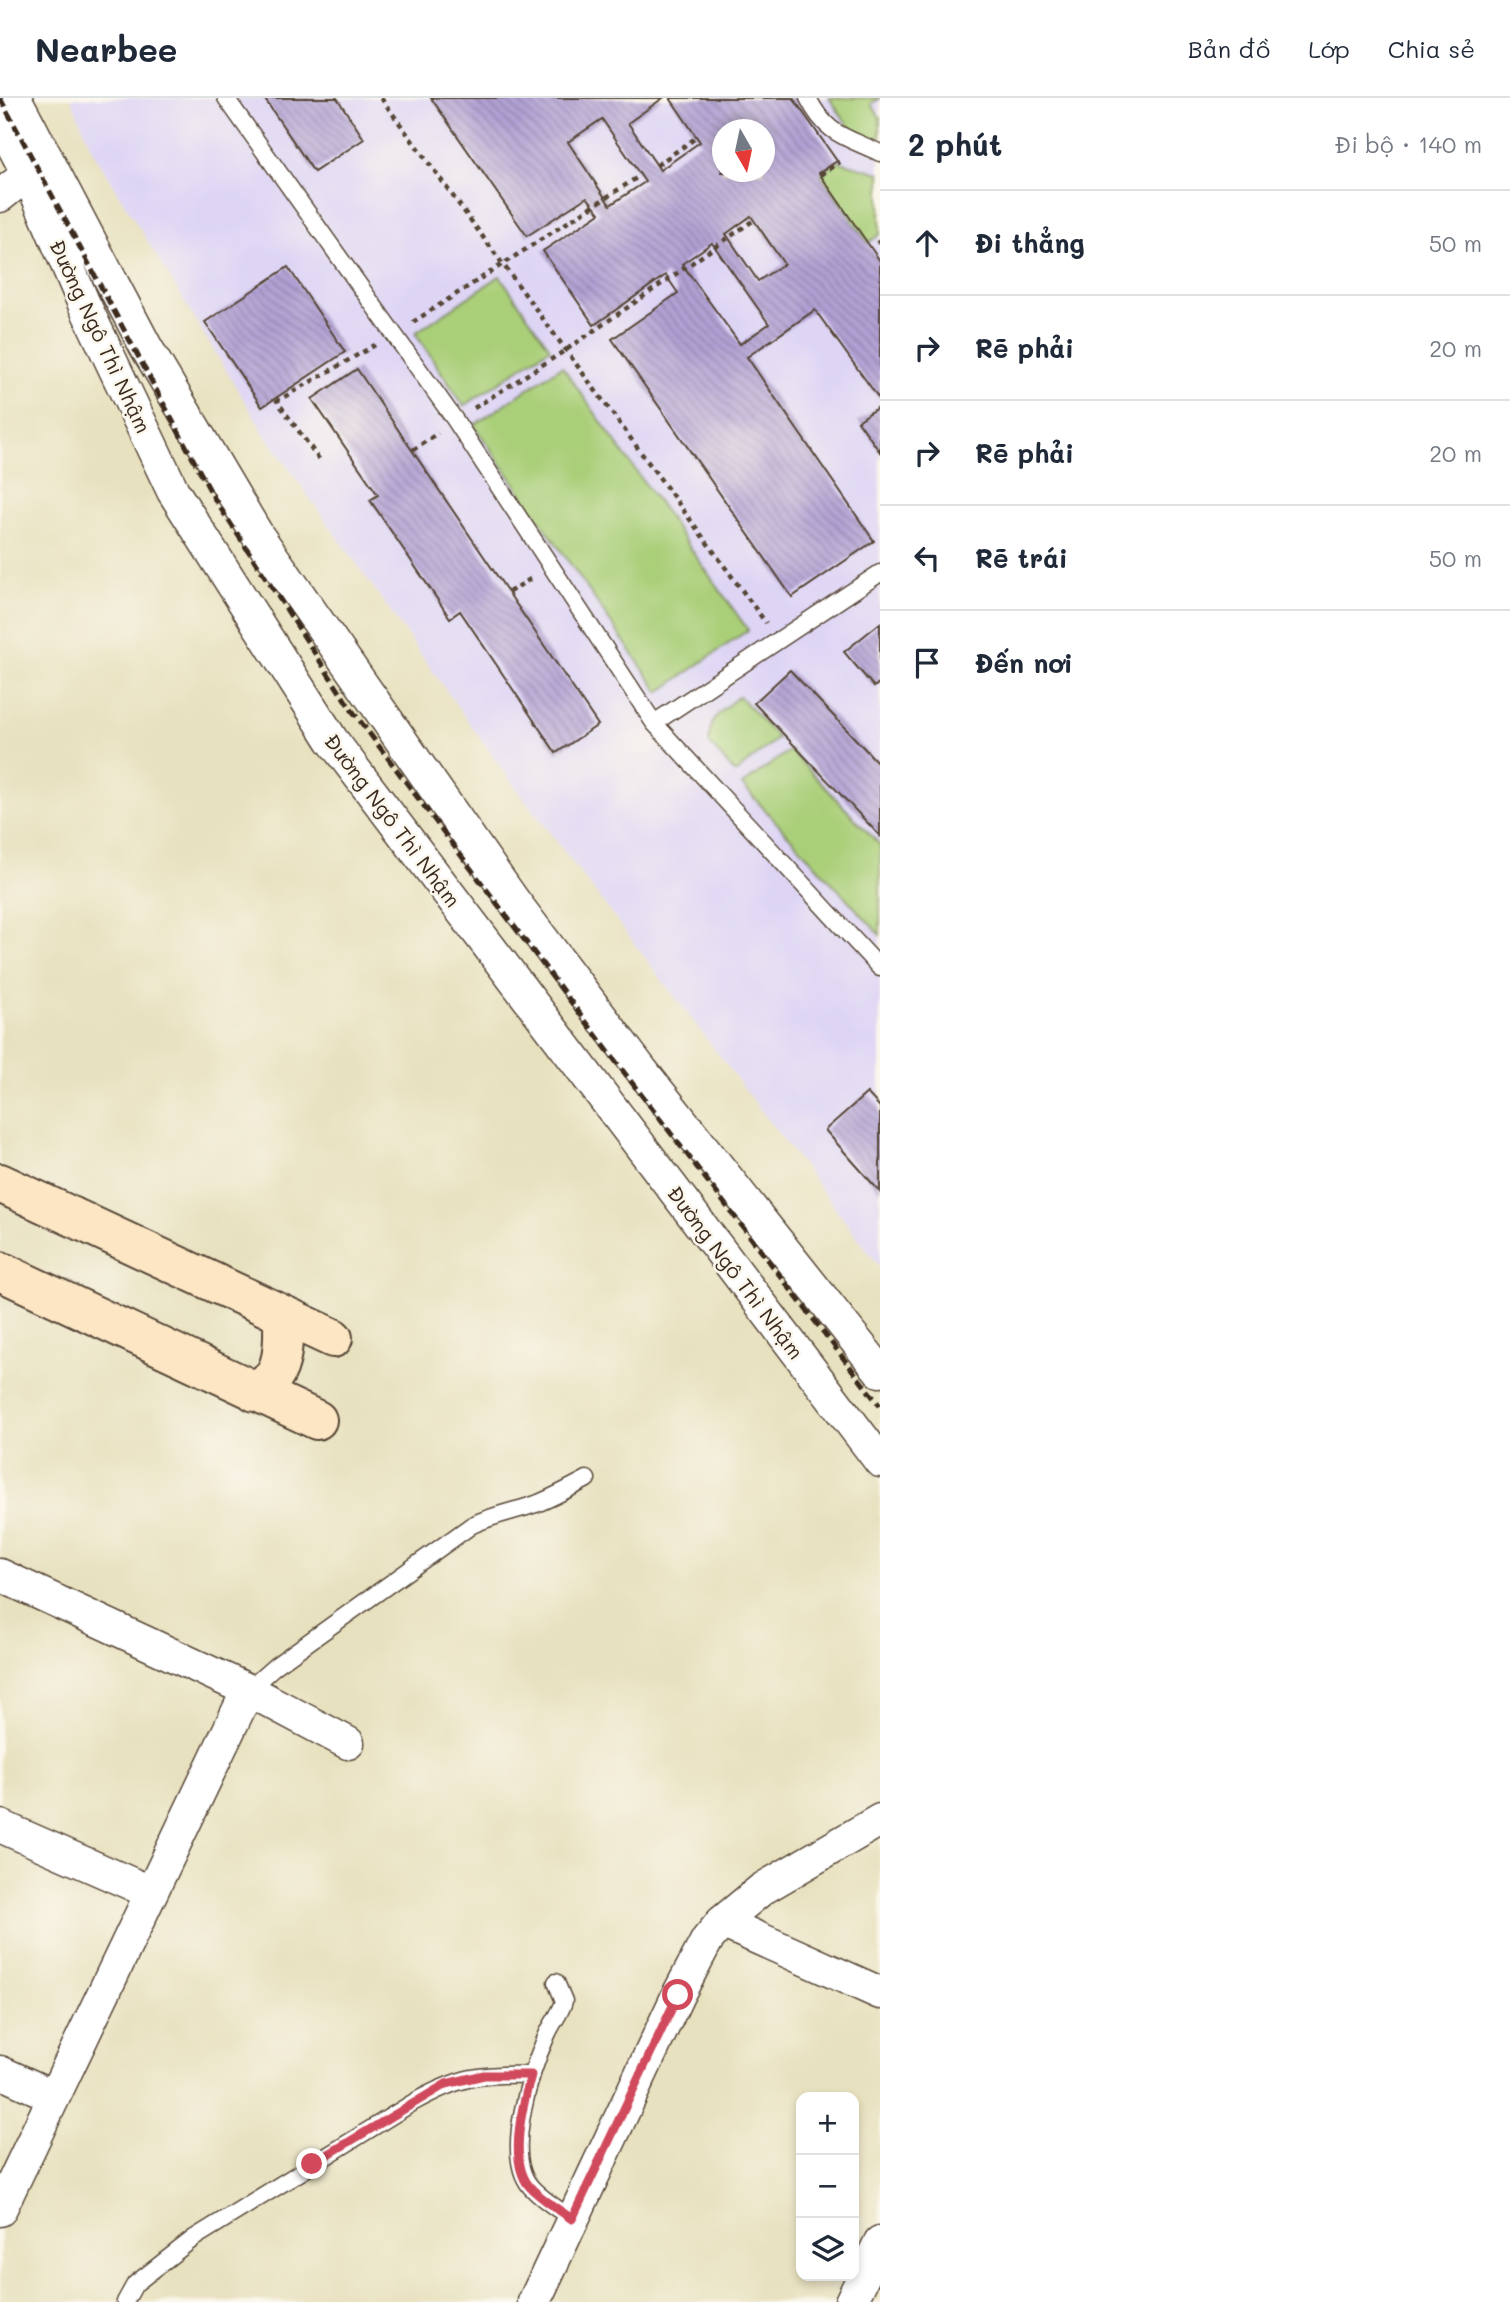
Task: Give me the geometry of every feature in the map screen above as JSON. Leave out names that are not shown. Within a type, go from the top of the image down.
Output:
[{"type":"street","points":[[15,98],[146,347],[258,536],[521,910],[642,1071],[880,1371]]},
{"type":"street","name":"Đường Ngô Thì Nhậm","points":[[0,121],[29,174],[84,304],[173,491],[331,740],[880,1461]]},
{"type":"street","points":[[0,196],[29,174]]},
{"type":"street","points":[[0,1184],[333,1338]]},
{"type":"street","points":[[0,1271],[317,1420]]},
{"type":"street","points":[[256,1392],[274,1375],[281,1358],[283,1315]]},
{"type":"street","points":[[0,1575],[248,1690],[348,1743]]},
{"type":"street","points":[[0,2210],[248,1690]]},
{"type":"street","points":[[534,2302],[695,1961],[722,1922],[762,1889],[880,1820]]},
{"type":"street","points":[[0,1826],[150,1892]]},
{"type":"street","points":[[722,1922],[880,1993]]},
{"type":"street","points":[[0,2072],[53,2096]]},
{"type":"street","points":[[851,2302],[880,2242]]},
{"type":"lane","points":[[226,98],[455,420],[654,723],[880,968]]},
{"type":"lane","points":[[808,98],[820,118],[833,132],[880,153]]},
{"type":"lane","points":[[654,723],[880,573]]},
{"type":"lane","points":[[248,1690],[275,1665],[472,1525],[556,1496],[587,1479]]},
{"type":"lane","points":[[556,1982],[564,2001],[563,2006],[547,2033],[531,2075],[523,2103],[519,2153],[521,2169],[530,2186],[572,2219]]},
{"type":"lane","points":[[125,2302],[135,2284],[194,2238],[446,2084],[465,2078],[503,2074],[531,2075]]},
{"type":"path","points":[[381,98],[779,640]]},
{"type":"path","points":[[657,165],[697,137]]},
{"type":"path","points":[[318,459],[277,401],[395,333],[641,176]]},
{"type":"path","points":[[455,420],[566,350],[754,220]]},
{"type":"shaded area","points":[[71,98],[880,98],[880,1267],[507,776],[266,436],[92,150]]},
{"type":"green space","points":[[829,98],[880,98],[871,104],[880,117],[880,144],[855,135]]},
{"type":"green space","points":[[837,161],[880,173],[880,234],[868,243],[821,175]]},
{"type":"green space","points":[[500,276],[550,348],[464,406],[415,333]]},
{"type":"green space","points":[[562,366],[748,630],[659,692],[474,425]]},
{"type":"green space","points":[[739,696],[778,738],[735,773],[709,743],[713,721]]},
{"type":"green space","points":[[790,750],[880,845],[880,935],[742,785]]},
{"type":"building","points":[[264,98],[337,98],[364,139],[314,172]]},
{"type":"building","points":[[431,98],[663,98],[628,123],[660,170],[700,142],[670,98],[793,98],[837,161],[819,173],[880,261],[880,400],[815,310],[747,357],[874,541],[792,597],[612,339],[678,293],[666,275],[594,325],[543,251],[600,213],[587,197],[527,236]],"holes":[[[602,119],[645,182],[610,205],[568,142]],[[751,216],[784,264],[758,281],[726,234]],[[712,243],[769,324],[740,344],[682,264]]]},
{"type":"building","points":[[288,267],[345,352],[262,407],[205,322]]},
{"type":"building","points":[[357,369],[598,725],[556,753],[460,611],[450,618],[370,500],[378,495],[312,399]]},
{"type":"building","points":[[880,406],[880,452],[858,421]]},
{"type":"building","points":[[880,623],[880,682],[874,687],[844,652]]},
{"type":"building","points":[[790,670],[880,765],[880,836],[754,703]]},
{"type":"building","points":[[867,1093],[880,1107],[880,1192],[825,1130]]},
{"type":"railway","points":[[0,98],[214,498],[351,709],[620,1067],[880,1406]]},
{"type":"route","points":[[312,2164],[446,2084],[484,2075],[531,2075],[523,2103],[519,2153],[521,2169],[530,2186],[572,2219],[678,1995]]}]
